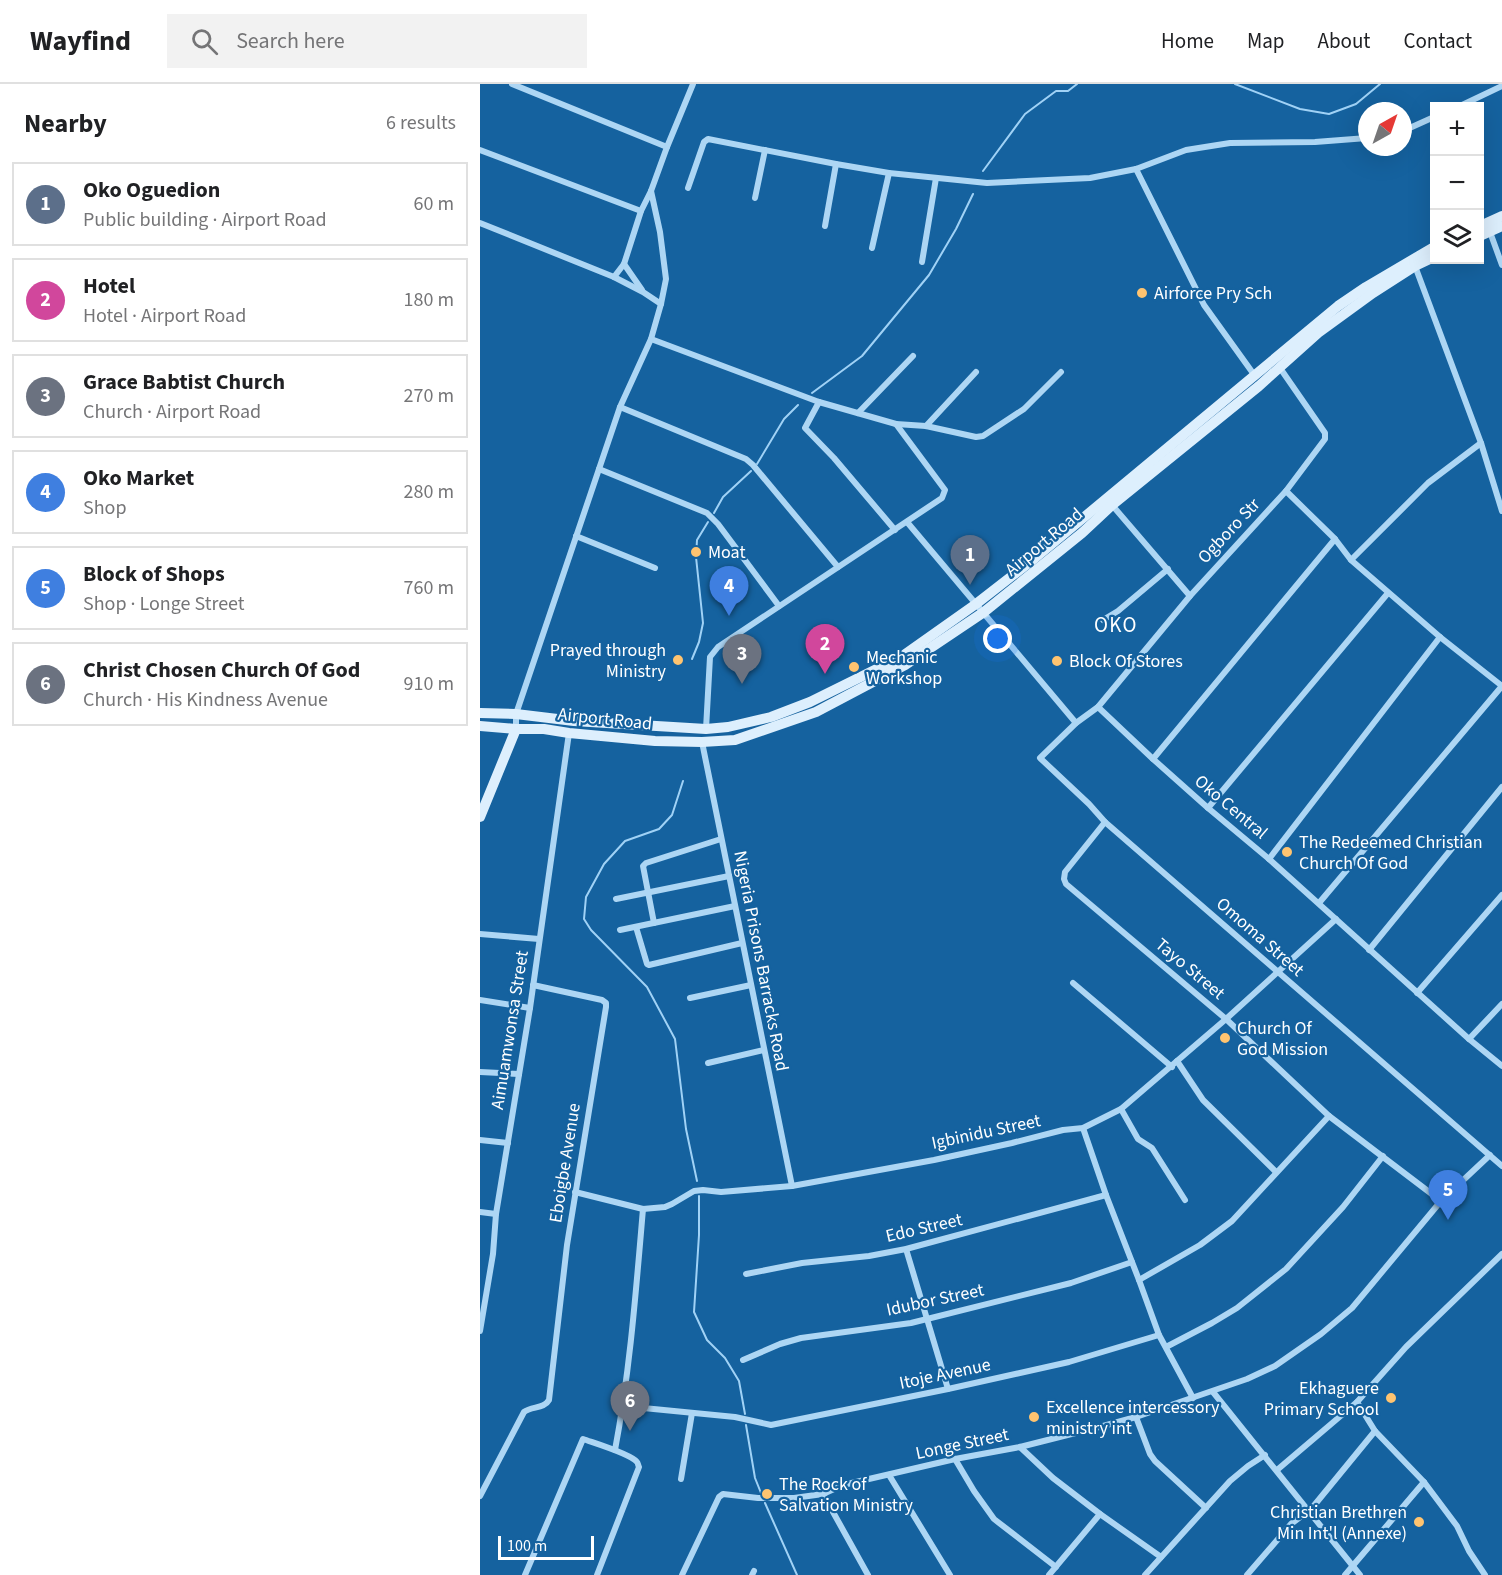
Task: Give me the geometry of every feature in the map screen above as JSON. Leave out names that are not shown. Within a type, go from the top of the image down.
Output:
[{"type":"main road","points":[[1484,224],[1502,216]]},
{"type":"main road","points":[[1484,235],[1502,226]]},
{"type":"main road","name":"Airport Road","points":[[480,713],[706,729],[728,727],[771,717],[810,702],[901,657],[980,608],[1313,325],[1376,280],[1430,249]]},
{"type":"main road","name":"Airport Road","points":[[480,726],[544,729],[655,741],[702,742],[735,740],[816,712],[905,665],[1075,540],[1112,505],[1280,368],[1318,333],[1373,292],[1430,259]]},
{"type":"main road","points":[[480,817],[516,729]]},
{"type":"street","points":[[512,84],[667,147]]},
{"type":"street","points":[[614,277],[624,264],[641,212],[693,84]]},
{"type":"street","points":[[1468,102],[1502,86]]},
{"type":"street","points":[[1412,127],[1430,119]]},
{"type":"street","points":[[688,188],[704,142],[708,139],[836,164],[987,183],[1090,178],[1136,169],[1186,150],[1230,143],[1315,142],[1358,139]]},
{"type":"street","points":[[480,150],[641,212]]},
{"type":"street","points":[[755,198],[765,150]]},
{"type":"street","points":[[825,226],[836,164]]},
{"type":"street","points":[[1136,169],[1204,305],[1255,376]]},
{"type":"street","points":[[872,248],[889,172]]},
{"type":"street","points":[[922,262],[936,178]]},
{"type":"street","points":[[516,729],[516,714],[620,407],[651,339],[661,304],[666,279],[660,232],[651,191]]},
{"type":"street","points":[[480,223],[614,277],[643,291],[661,304]]},
{"type":"street","points":[[1490,232],[1502,265]]},
{"type":"street","points":[[624,264],[643,291]]},
{"type":"street","points":[[1415,266],[1481,443],[1502,511]]},
{"type":"street","points":[[651,339],[819,402],[896,424],[926,426],[976,437],[983,436],[1024,409],[1061,372]]},
{"type":"street","points":[[858,413],[913,356]]},
{"type":"street","name":"Ogboro Str","points":[[1098,707],[1190,596],[1286,491],[1325,438],[1325,433],[1280,368]]},
{"type":"street","points":[[926,426],[976,372]]},
{"type":"street","points":[[819,402],[805,428],[834,458],[895,530]]},
{"type":"street","points":[[620,407],[746,459],[838,567]]},
{"type":"street","points":[[706,729],[710,657],[713,652],[942,498],[945,490],[941,483],[896,424]]},
{"type":"street","points":[[1351,560],[1428,483],[1481,443]]},
{"type":"street","points":[[599,469],[707,513],[718,524],[779,606]]},
{"type":"street","points":[[1286,491],[1335,539],[1351,560],[1440,637],[1502,686],[1319,903]]},
{"type":"street","points":[[1112,505],[1190,596]]},
{"type":"street","points":[[907,522],[1076,723],[1098,707]]},
{"type":"street","points":[[576,536],[655,568]]},
{"type":"street","points":[[1153,759],[1335,539]]},
{"type":"street","points":[[1103,620],[1118,611],[1168,569]]},
{"type":"street","points":[[1208,808],[1388,593]]},
{"type":"street","points":[[1269,859],[1440,637]]},
{"type":"street","name":"Oko Central","points":[[1098,707],[1208,808],[1269,859],[1417,993],[1502,1066]]},
{"type":"street","name":"Omoma Street","points":[[1076,723],[1040,758],[1105,822],[1502,1166]]},
{"type":"street","name":"Aimuamwonsa Street","points":[[480,1331],[493,1254],[496,1214],[530,1008],[569,733]]},
{"type":"street","name":"Nigeria Prisons Barracks Road","points":[[702,742],[792,1186]]},
{"type":"street","points":[[1369,950],[1502,787]]},
{"type":"street","name":"Tayo Street","points":[[1105,822],[1065,872],[1066,884],[1226,1019],[1329,1116],[1442,1201]]},
{"type":"street","points":[[654,923],[644,866],[646,863],[721,839]]},
{"type":"street","points":[[616,899],[729,876]]},
{"type":"street","points":[[1417,993],[1502,895]]},
{"type":"street","points":[[620,930],[735,906]]},
{"type":"street","name":"Igbinidu Street","points":[[575,1192],[643,1209],[665,1207],[694,1191],[721,1192],[792,1186],[934,1160],[1063,1130],[1083,1128],[1121,1109],[1172,1067],[1335,919]]},
{"type":"street","points":[[636,927],[649,965],[742,943]]},
{"type":"street","points":[[480,934],[539,939]]},
{"type":"street","points":[[1074,984],[1172,1067]]},
{"type":"street","name":"Eboigbe Avenue","points":[[480,1496],[526,1409],[547,1404],[549,1400],[567,1245],[606,1003],[602,1000],[533,985]]},
{"type":"street","points":[[690,998],[751,985]]},
{"type":"street","points":[[480,1000],[530,1008]]},
{"type":"street","points":[[1469,1039],[1502,1004]]},
{"type":"street","points":[[708,1063],[764,1050]]},
{"type":"street","points":[[1178,1061],[1203,1100],[1276,1172]]},
{"type":"street","points":[[480,1072],[519,1074]]},
{"type":"street","points":[[1121,1109],[1138,1139],[1152,1148],[1185,1200]]},
{"type":"street","points":[[1140,1280],[1200,1245],[1232,1221],[1329,1116]]},
{"type":"street","points":[[1083,1128],[1159,1335],[1192,1398]]},
{"type":"street","points":[[480,1140],[508,1143]]},
{"type":"street","name":"Longe Street","points":[[682,1575],[719,1497],[723,1494],[758,1498],[794,1498],[823,1494],[843,1485],[955,1459],[1020,1447],[1136,1417],[1214,1392],[1275,1366],[1321,1334],[1352,1308],[1442,1201],[1490,1155]]},
{"type":"street","points":[[1166,1347],[1237,1308],[1286,1269],[1343,1207],[1383,1156]]},
{"type":"street","name":"Edo Street","points":[[746,1274],[802,1263],[869,1256],[906,1249],[1106,1195]]},
{"type":"street","points":[[615,1450],[623,1406],[643,1209]]},
{"type":"street","points":[[480,1212],[496,1214]]},
{"type":"street","points":[[906,1249],[948,1389]]},
{"type":"street","points":[[1277,1470],[1357,1402],[1406,1347],[1502,1254]]},
{"type":"street","name":"Idubor Street","points":[[743,1360],[780,1344],[801,1338],[911,1323],[1071,1284],[1132,1262]]},
{"type":"street","name":"Itoje Avenue","points":[[623,1406],[735,1418],[771,1425],[1069,1362],[1159,1335]]},
{"type":"street","points":[[1214,1392],[1360,1575]]},
{"type":"street","points":[[1357,1402],[1376,1431],[1424,1482],[1457,1526],[1469,1551],[1485,1575]]},
{"type":"street","points":[[681,1479],[692,1413]]},
{"type":"street","points":[[1136,1417],[1150,1454],[1155,1461],[1206,1508]]},
{"type":"street","points":[[1247,1575],[1291,1524],[1312,1508],[1376,1431]]},
{"type":"street","points":[[525,1575],[583,1439],[615,1450],[638,1462],[639,1467],[597,1575]]},
{"type":"street","points":[[1020,1447],[1053,1478],[1161,1557]]},
{"type":"street","points":[[1145,1575],[1230,1481],[1264,1455]]},
{"type":"street","points":[[955,1459],[994,1519],[1056,1567]]},
{"type":"street","points":[[889,1475],[950,1575]]},
{"type":"street","points":[[1345,1575],[1424,1482]]},
{"type":"street","points":[[823,1494],[868,1575]]},
{"type":"street","points":[[1049,1575],[1100,1514]]},
{"type":"waterway","points":[[983,171],[1025,114],[1056,91],[1068,91],[1077,84]]},
{"type":"waterway","points":[[1235,84],[1300,109],[1329,114],[1356,104],[1380,84]]},
{"type":"waterway","points":[[812,393],[862,356],[929,275],[973,194]]},
{"type":"waterway","points":[[757,464],[784,419],[798,405]]},
{"type":"waterway","points":[[714,513],[723,497],[751,471]]},
{"type":"waterway","points":[[692,659],[703,623],[696,557],[697,540],[708,522]]},
{"type":"waterway","points":[[683,781],[672,815],[659,829],[625,841],[604,864],[586,897],[584,919],[591,930],[647,987],[675,1039],[686,1129],[697,1181]]},
{"type":"waterway","points":[[699,1196],[694,1312],[707,1340],[725,1358],[739,1381],[745,1414]]},
{"type":"waterway","points":[[746,1425],[755,1478],[761,1493]]},
{"type":"waterway","points":[[765,1503],[797,1575]]},
{"type":"place","name":"Airforce Pry Sch","points":[[1142,293]]},
{"type":"place","name":"Moat","points":[[696,552]]},
{"type":"place","name":"Oko Oguedion","points":[[970,585]]},
{"type":"place","name":"Oko Market","points":[[729,616]]},
{"type":"place","name":"Prayed through Ministry","points":[[678,660]]},
{"type":"place","name":"Block Of Stores","points":[[1057,661]]},
{"type":"place","name":"Mechanic Workshop","points":[[854,667]]},
{"type":"place","name":"Hotel","points":[[825,674]]},
{"type":"place","name":"Grace Babtist Church","points":[[742,684]]},
{"type":"place","name":"The Redeemed Christian Church Of God","points":[[1287,852]]},
{"type":"place","name":"Church Of God Mission","points":[[1225,1038]]},
{"type":"place","name":"Block of Shops","points":[[1448,1220]]},
{"type":"place","name":"Ekhaguere Primary School","points":[[1391,1398]]},
{"type":"place","name":"Excellence intercessory ministry int","points":[[1034,1417]]},
{"type":"place","name":"Christ Chosen Church Of God","points":[[630,1431]]},
{"type":"place","name":"The Rock of Salvation Ministry","points":[[767,1494]]},
{"type":"place","name":"Christian Brethren Min Int'l (Annexe)","points":[[1419,1522]]},
{"type":"district","name":"OKO","points":[[1116,625]]}]
